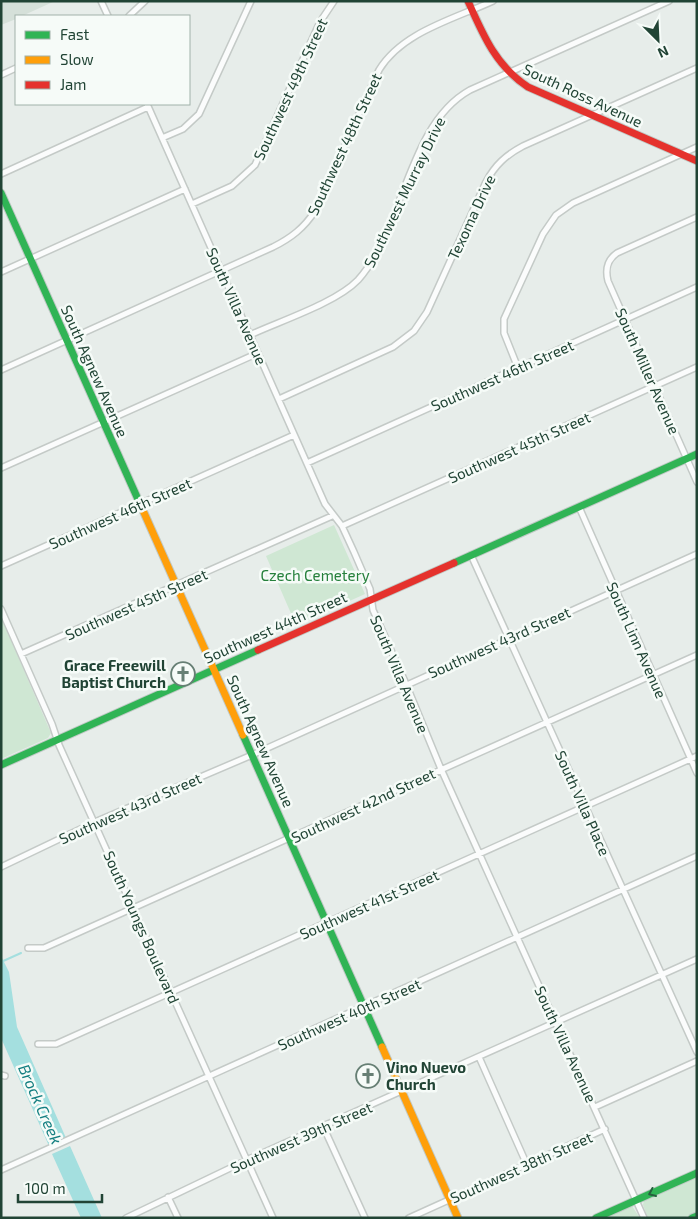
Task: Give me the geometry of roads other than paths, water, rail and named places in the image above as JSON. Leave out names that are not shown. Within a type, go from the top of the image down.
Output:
[{"type":"street","points":[[101,1],[108,15]]},
{"type":"street","points":[[129,15],[146,1]]},
{"type":"street","points":[[162,138],[183,129],[199,114],[251,1]]},
{"type":"street","name":"Southwest 49th Street","points":[[192,204],[232,186],[254,165],[320,22],[334,1]]},
{"type":"street","name":"South Ross Avenue","points":[[468,1],[486,44],[508,73],[528,87],[697,161]]},
{"type":"street","name":"Southwest 48th Street","points":[[1,370],[221,271],[282,242],[298,231],[310,218],[379,70],[394,50],[416,36],[493,1]]},
{"type":"street","name":"Southwest Murray Drive","points":[[250,335],[334,298],[357,281],[376,253],[439,116],[461,96],[669,1]]},
{"type":"street","points":[[1,75],[15,68]]},
{"type":"street","name":"Texoma Drive","points":[[278,399],[385,351],[408,337],[427,312],[486,182],[497,165],[523,146],[697,68]]},
{"type":"street","points":[[1,174],[148,105]]},
{"type":"street","name":"South Villa Avenue","points":[[148,105],[294,435],[332,516],[342,526],[370,589],[373,610],[406,684],[440,770],[557,1023],[644,1218]]},
{"type":"street","points":[[518,368],[504,333],[504,319],[550,222],[573,203],[697,147]]},
{"type":"street","points":[[1,272],[185,189]]},
{"type":"street","name":"South Agnew Avenue","points":[[1,193],[458,1218]]},
{"type":"street","name":"South Miller Avenue","points":[[697,218],[621,252],[610,259],[606,268],[607,276],[697,482]]},
{"type":"street","name":"Southwest 46th Street","points":[[307,463],[697,287]]},
{"type":"street","points":[[1,468],[258,353]]},
{"type":"street","name":"Southwest 45th Street","points":[[342,526],[697,367]]},
{"type":"street","name":"Southwest 46th Street","points":[[1,566],[294,435]]},
{"type":"street","name":"Southwest 44th Street","points":[[1,765],[697,454]]},
{"type":"street","name":"South Linn Avenue","points":[[579,508],[697,773]]},
{"type":"street","name":"Southwest 45th Street","points":[[21,654],[332,516]]},
{"type":"street","name":"South Villa Place","points":[[471,554],[697,1052]]},
{"type":"street","name":"Southwest 43rd Street","points":[[1,866],[95,822],[252,755],[509,637],[697,554]]},
{"type":"street","name":"South Youngs Boulevard","points":[[1,609],[273,1218]]},
{"type":"street","name":"Southwest 42nd Street","points":[[28,948],[44,948],[289,840],[697,655]]},
{"type":"street","name":"Southwest 41st Street","points":[[38,1044],[56,1044],[327,924],[697,756]]},
{"type":"street","name":"Southwest 40th Street","points":[[1,1170],[364,1008],[697,856]]},
{"type":"street","name":"Southwest 39th Street","points":[[126,1218],[247,1160],[557,1023],[697,958]]},
{"type":"street","points":[[479,1057],[527,1165]]},
{"type":"street","name":"Southwest 38th Street","points":[[595,1107],[697,1061]]},
{"type":"street","points":[[323,1126],[365,1218]]},
{"type":"street","name":"Southwest 38th Street","points":[[409,1218],[605,1129]]},
{"type":"street","points":[[596,1218],[697,1172]]},
{"type":"street","points":[[168,1197],[178,1218]]},
{"type":"street","points":[[692,1218],[697,1216]]},
{"type":"water","name":"Brock Creek","points":[[1,956],[9,972],[17,1027],[66,1138],[49,1146],[1,1038]]},
{"type":"water","name":"Brock Creek","points":[[70,1146],[102,1218],[81,1218],[52,1154]]},
{"type":"waterway","points":[[1,962],[21,953]]},
{"type":"place","name":"Grace Freewill Baptist Church","points":[[183,674]]},
{"type":"place","name":"Vino Nuevo Church","points":[[368,1076]]},
{"type":"park label","name":"Czech Cemetery","points":[[315,575]]}]
